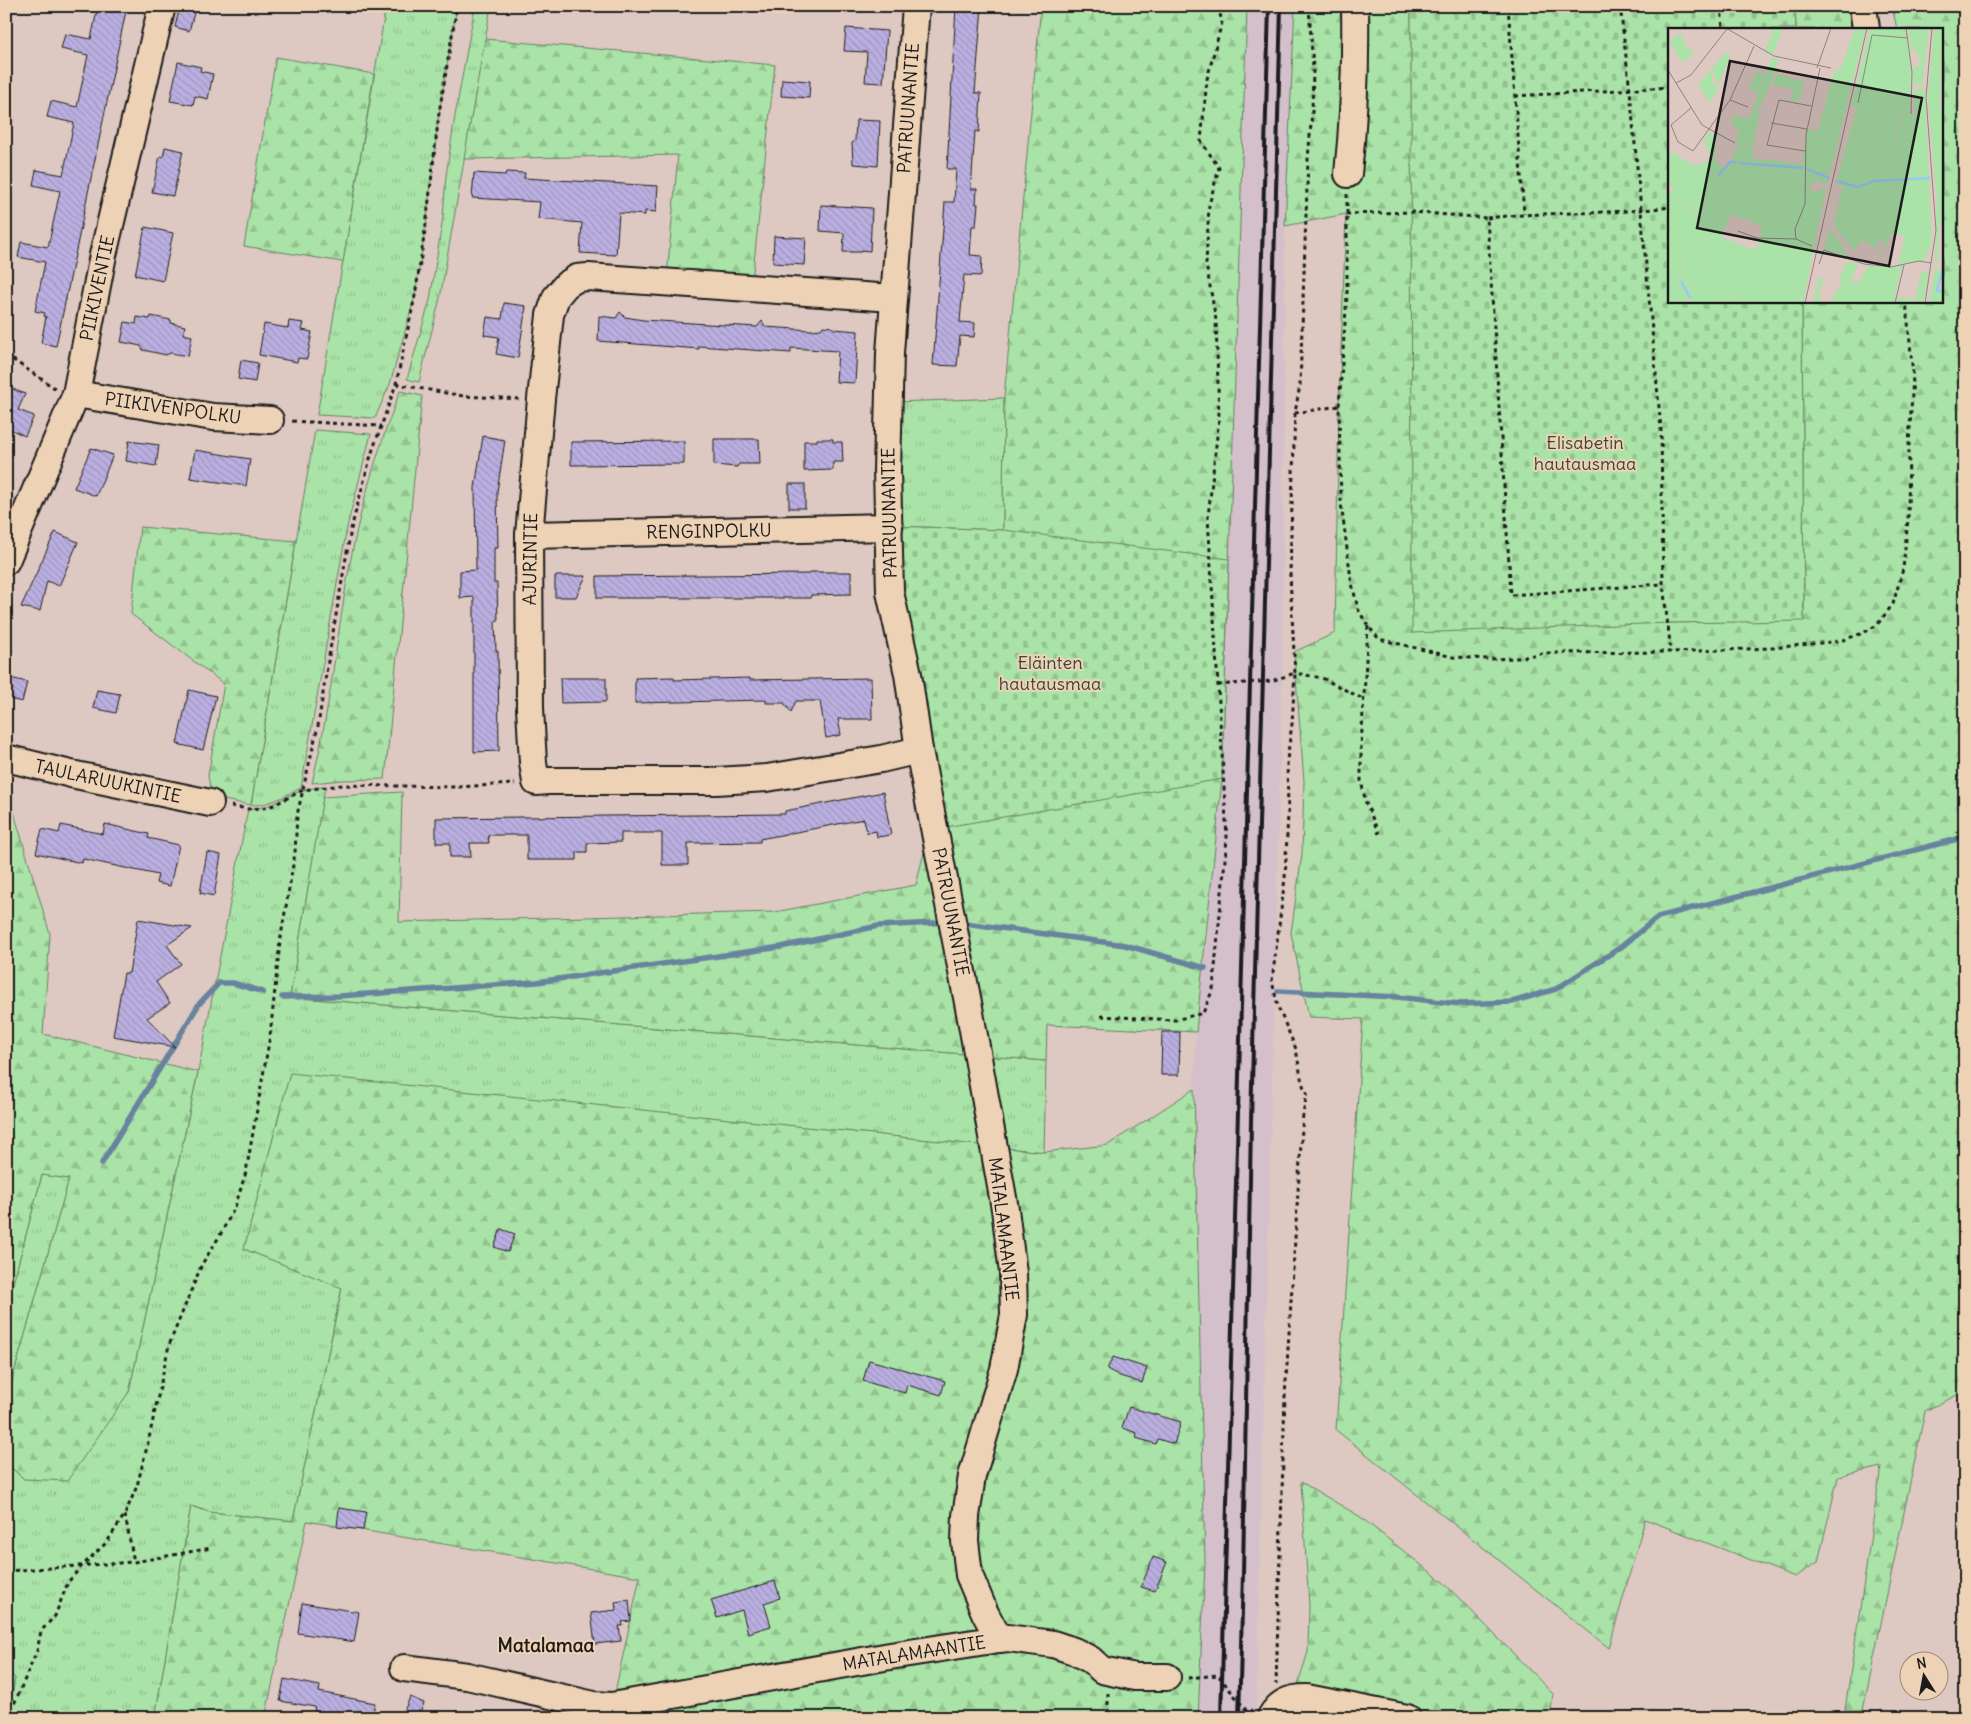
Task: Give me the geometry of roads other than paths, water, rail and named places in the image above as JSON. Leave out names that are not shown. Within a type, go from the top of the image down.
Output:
[{"type":"street","name":"PIIKIVENTIE","points":[[6,561],[76,394],[103,255],[162,6]]},
{"type":"street","name":"PATRUUNANTIE","points":[[916,6],[890,353],[887,470],[890,592],[908,674],[919,750],[970,1013]]},
{"type":"street","points":[[1348,174],[1354,123],[1356,66],[1355,6]]},
{"type":"street","points":[[1863,6],[1866,28]]},
{"type":"street","name":"AJURINTIE","points":[[893,298],[588,277],[577,278],[566,285],[556,297],[550,315],[529,535],[530,708],[533,763],[536,782],[716,781],[767,778],[881,759],[919,750]]},
{"type":"street","name":"PIIKIVENPOLKU","points":[[76,394],[213,417],[270,420]]},
{"type":"street","name":"RENGINPOLKU","points":[[529,535],[889,527]]},
{"type":"street","name":"TAULARUUKINTIE","points":[[6,758],[71,774],[210,802]]},
{"type":"street","name":"MATALAMAANTIE","points":[[404,1668],[467,1676],[594,1705],[612,1706],[890,1656],[999,1639],[985,1613],[970,1575],[965,1541],[966,1516],[972,1476],[1004,1368],[1014,1315],[1013,1273],[1005,1209],[970,1013]]},
{"type":"street","points":[[999,1639],[1008,1638],[1053,1644],[1074,1651],[1091,1660],[1102,1670],[1135,1677],[1174,1677]]},
{"type":"street","points":[[1275,1710],[1294,1698],[1307,1698],[1407,1718]]},
{"type":"waterway","points":[[1278,991],[1397,997],[1460,1004],[1512,1002],[1556,989],[1621,947],[1658,917],[1965,837]]},
{"type":"waterway","points":[[282,997],[339,996],[537,982],[781,947],[878,926],[935,923]]},
{"type":"waterway","points":[[965,923],[1125,945],[1205,968]]},
{"type":"waterway","points":[[102,1163],[199,1004],[219,983],[233,983],[263,992]]},
{"type":"railway","points":[[1221,1718],[1269,6]]},
{"type":"railway","points":[[1239,1718],[1251,1122],[1281,6]]},
{"type":"district","name":"Matalamaa","points":[[546,1645]]},
{"type":"park label","name":"Elisabetin hautausmaa","points":[[1585,452]]},
{"type":"park label","name":"Eläinten hautausmaa","points":[[1050,672]]}]
